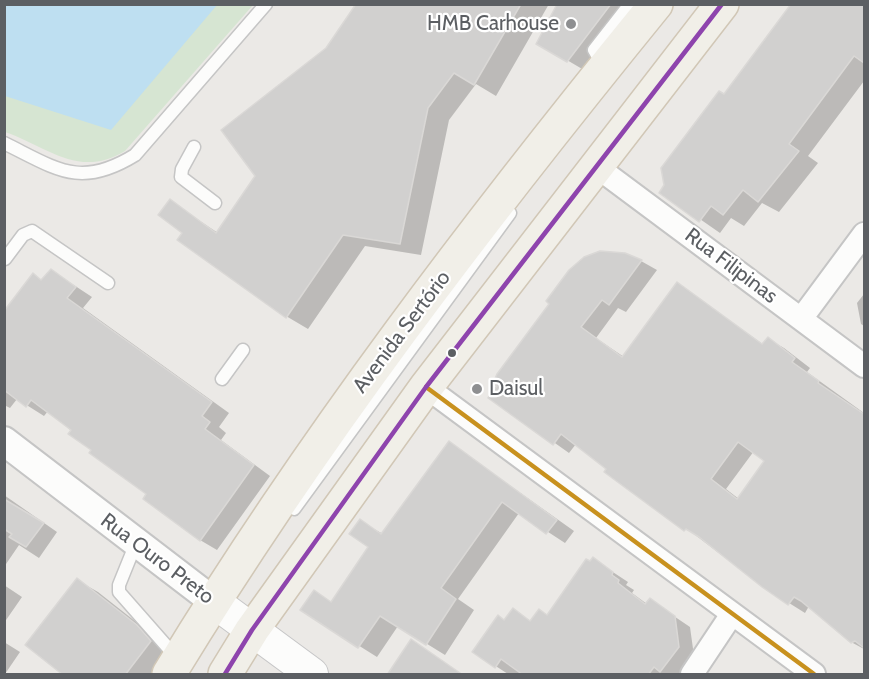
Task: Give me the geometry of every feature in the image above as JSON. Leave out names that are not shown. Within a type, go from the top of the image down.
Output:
[{"type":"main road","name":"Avenida Sertório","points":[[225,675],[236,617],[341,412],[604,68],[656,4]]},
{"type":"main road","name":"Avenida Sertório","points":[[177,669],[236,617],[417,388],[597,167],[722,4]]},
{"type":"main road","name":"Rua Ouro Preto","points":[[236,617],[312,675]]},
{"type":"street","name":"Rua Filipinas","points":[[597,167],[864,366]]},
{"type":"street","points":[[801,319],[864,234]]},
{"type":"street","points":[[417,388],[814,675]]},
{"type":"street","name":"Rua Ouro Preto","points":[[4,441],[236,617]]},
{"type":"street","points":[[692,675],[732,614]]},
{"type":"lane","points":[[4,142],[58,170],[87,174],[112,170],[135,155],[266,4]]},
{"type":"lane","points":[[604,68],[594,50],[630,4]]},
{"type":"lane","points":[[194,147],[182,169],[181,177],[215,203]]},
{"type":"lane","points":[[284,525],[515,207]]},
{"type":"lane","points":[[5,259],[23,235],[32,231],[108,283]]},
{"type":"lane","points":[[417,388],[472,306]]},
{"type":"lane","points":[[222,379],[243,350]]},
{"type":"lane","points":[[136,543],[119,585],[119,592],[177,669]]},
{"type":"lane","points":[[236,617],[243,580]]},
{"type":"green space","points":[[5,5],[253,5],[125,151],[108,159],[93,162],[64,158],[5,132]]},
{"type":"water","points":[[5,4],[217,5],[111,130],[5,96]]},
{"type":"building","points":[[356,4],[521,4],[474,85],[454,73],[428,108],[400,244],[343,235],[286,318],[177,240],[182,233],[158,215],[170,199],[216,233],[255,176],[221,130],[326,48]]},
{"type":"building","name":"HMB Carhouse","points":[[557,4],[611,4],[567,62],[536,44]]},
{"type":"building","points":[[791,4],[864,4],[864,63],[854,56],[789,144],[799,151],[758,202],[743,190],[723,215],[711,206],[699,222],[659,193],[664,185],[661,168],[719,91],[724,94]]},
{"type":"building","points":[[600,251],[625,253],[642,260],[609,305],[602,300],[581,327],[622,357],[677,282],[762,344],[768,337],[795,358],[792,362],[819,381],[818,383],[864,414],[864,648],[855,641],[851,643],[801,601],[794,597],[788,605],[762,587],[699,537],[686,529],[684,531],[604,472],[606,469],[561,434],[553,445],[488,398],[497,386],[493,383],[497,374],[549,304],[546,301],[569,270],[584,257]],"holes":[[[738,442],[764,461],[737,499],[711,479]]]},
{"type":"building","points":[[51,269],[76,287],[67,298],[212,402],[202,416],[210,422],[205,429],[254,465],[200,541],[143,499],[146,494],[89,453],[91,450],[68,434],[71,430],[31,400],[26,407],[4,390],[4,311],[33,273],[41,280]]},
{"type":"building","points":[[449,441],[557,520],[546,534],[502,502],[441,588],[456,599],[426,645],[380,616],[358,648],[300,610],[314,590],[331,602],[368,547],[349,534],[360,519],[381,534]]},
{"type":"building","points":[[4,499],[44,523],[26,547],[9,537],[12,534],[4,529]]},
{"type":"building","points":[[593,557],[613,572],[612,575],[619,580],[618,583],[645,604],[650,598],[675,616],[679,647],[660,672],[654,667],[648,675],[523,675],[501,659],[495,668],[472,652],[498,615],[504,620],[513,608],[530,621],[539,609],[547,615],[586,559],[590,561]]},
{"type":"building","points":[[77,578],[137,625],[151,641],[125,675],[63,675],[25,645]]},
{"type":"building","points":[[411,639],[463,675],[387,675]]},
{"type":"transit line","points":[[225,674],[252,630],[426,387],[722,4]]},
{"type":"transit line","points":[[426,387],[814,674]]},
{"type":"place","name":"HMB Carhouse","points":[[571,24]]},
{"type":"place","name":"Daisul","points":[[477,389]]}]
